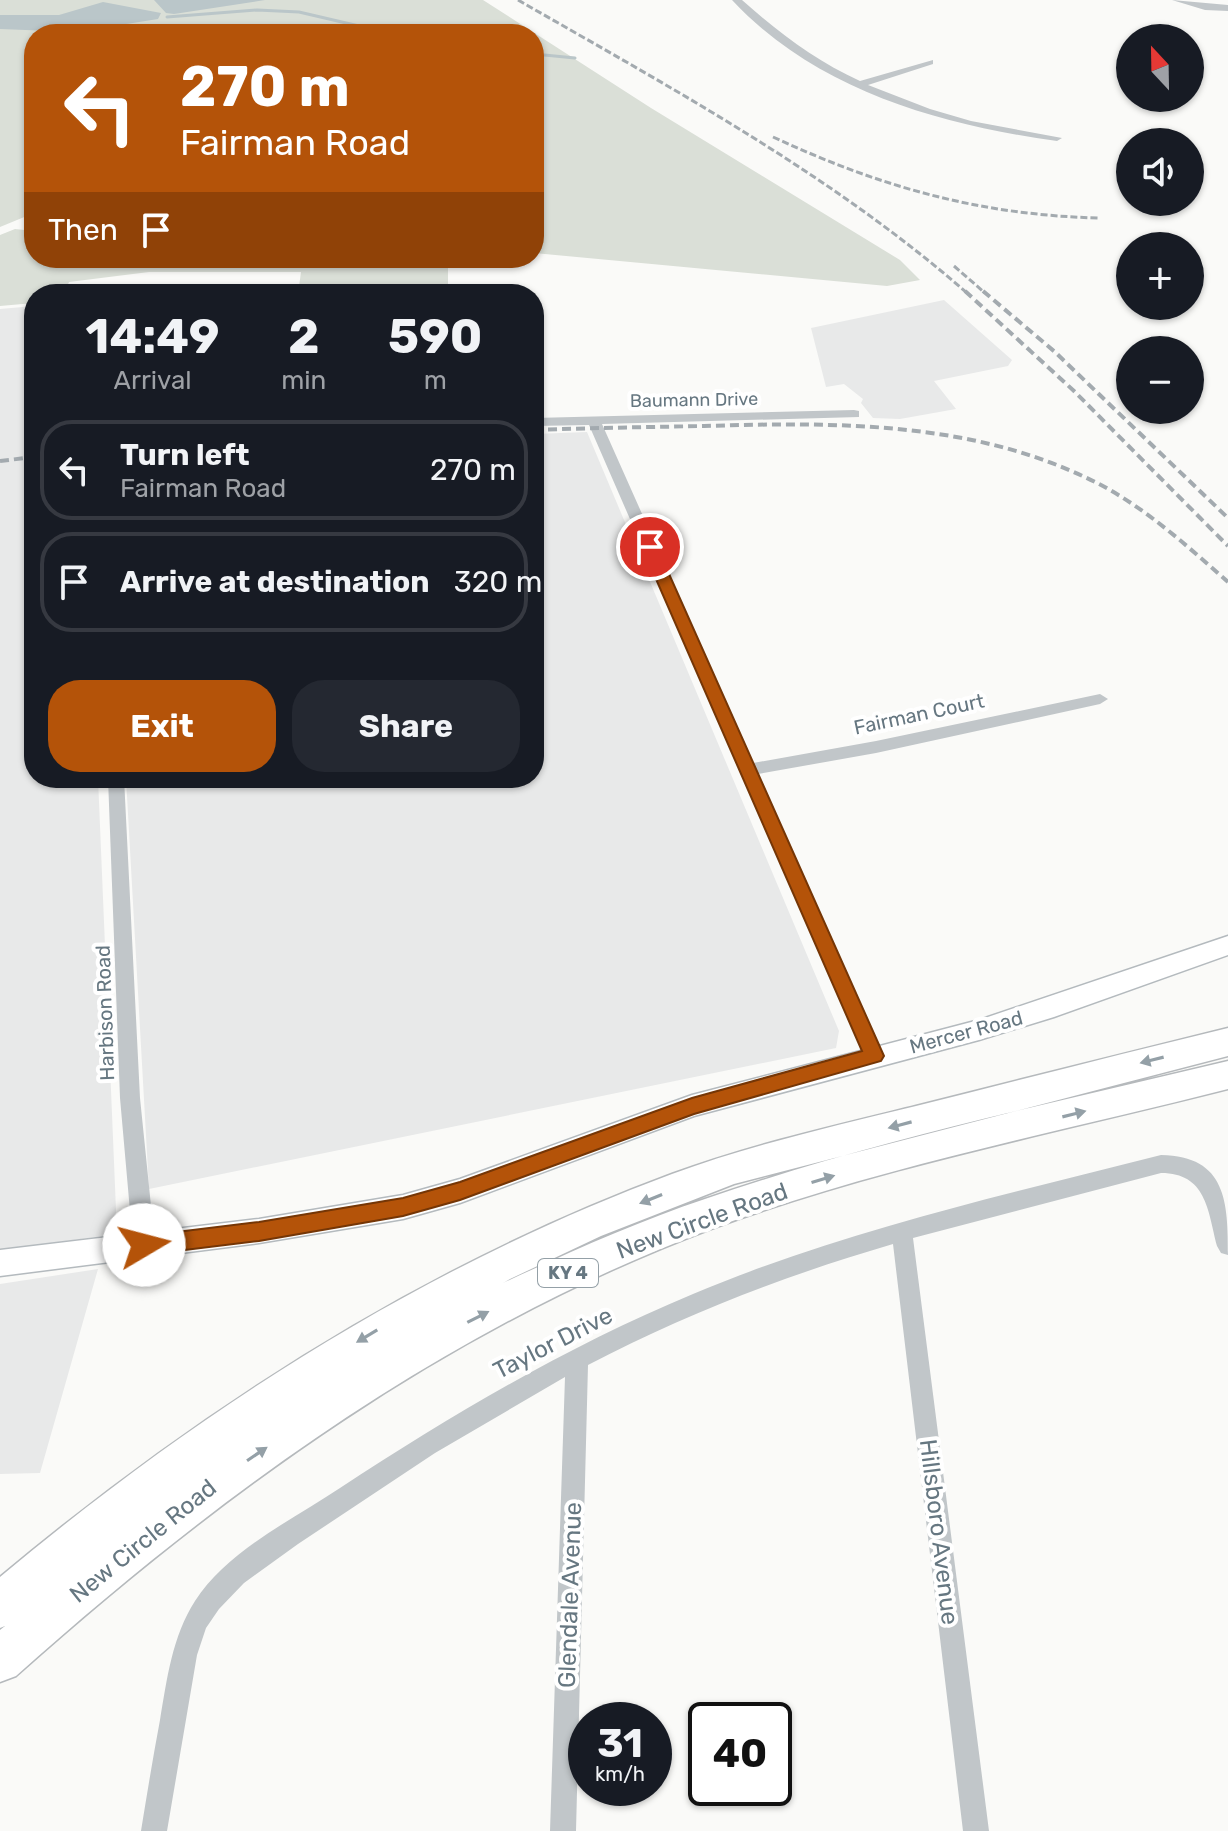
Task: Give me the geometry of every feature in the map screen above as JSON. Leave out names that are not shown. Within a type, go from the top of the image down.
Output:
[{"type":"highway","name":"New Circle Road","points":[[0,1606],[137,1493],[285,1385],[483,1272],[584,1225],[686,1185],[769,1159],[1228,1042]]},
{"type":"highway","name":"New Circle Road","points":[[0,1660],[119,1557],[210,1485],[373,1377],[463,1324],[539,1286],[706,1215],[892,1158],[1228,1075]]},
{"type":"street","points":[[737,0],[769,29],[812,59],[914,108],[952,120],[1057,138]]},
{"type":"street","points":[[1177,0],[1205,7],[1228,8]]},
{"type":"street","points":[[860,84],[930,62]]},
{"type":"street","name":"Baumann Drive","points":[[544,422],[854,414]]},
{"type":"street","points":[[594,420],[874,1056]]},
{"type":"street","name":"Fairman Court","points":[[746,770],[876,747],[1100,699]]},
{"type":"street","name":"Harbison Road","points":[[116,788],[130,1098],[144,1245]]},
{"type":"street","name":"Mercer Road","points":[[0,1263],[273,1229],[403,1207],[460,1191],[692,1106],[1045,1010],[1228,945]]},
{"type":"street","name":"Taylor Drive","points":[[154,1831],[184,1655],[191,1631],[210,1599],[302,1528],[429,1441],[533,1380],[704,1300],[806,1262],[902,1232],[1161,1164],[1181,1163],[1194,1170],[1214,1198],[1228,1246]]},
{"type":"street","name":"Hillsboro Avenue","points":[[902,1232],[976,1831]]},
{"type":"street","name":"Glendale Avenue","points":[[563,1831],[577,1358]]},
{"type":"shaded area","points":[[0,0],[483,0],[520,24],[24,24],[24,217],[0,227]]},
{"type":"shaded area","points":[[154,0],[265,0],[174,14],[166,13]]},
{"type":"shaded area","points":[[103,2],[161,13],[158,19],[126,24],[24,24],[24,30],[0,29],[0,15],[59,15]]},
{"type":"shaded area","points":[[544,39],[900,260],[920,280],[887,286],[544,254]]},
{"type":"shaded area","points":[[15,229],[24,230],[24,268],[448,268],[448,284],[299,284],[301,272],[149,272],[68,284],[24,284],[24,304],[0,306],[0,235]]},
{"type":"shaded area","points":[[944,300],[1012,360],[1008,366],[934,381],[956,409],[900,419],[873,418],[861,403],[863,399],[844,384],[826,387],[811,328]]},
{"type":"shaded area","points":[[24,307],[24,788],[98,788],[117,1234],[0,1250],[0,309]]},
{"type":"shaded area","points":[[587,432],[839,1031],[836,1048],[149,1189],[127,788],[544,788],[544,434]]},
{"type":"shaded area","points":[[98,1269],[40,1473],[0,1474],[0,1284]]},
{"type":"waterway","points":[[167,17],[257,10],[299,12],[350,24]]},
{"type":"waterway","points":[[544,55],[575,58]]},
{"type":"railway","points":[[518,0],[693,101],[806,172],[862,210],[967,293]]},
{"type":"railway","points":[[773,137],[853,170],[932,195],[1013,211],[1099,218]]},
{"type":"railway","points":[[954,266],[985,293]]},
{"type":"railway","points":[[965,291],[1074,391],[1228,546]]},
{"type":"railway","points":[[983,291],[1055,352],[1228,518]]},
{"type":"railway","points":[[544,430],[805,424],[905,430],[1003,447],[1051,463],[1115,493],[1181,541],[1228,582]]},
{"type":"railway","points":[[0,461],[24,458]]},
{"type":"route","points":[[144,1245],[259,1231],[403,1207],[460,1191],[692,1106],[874,1056],[650,547]]}]
